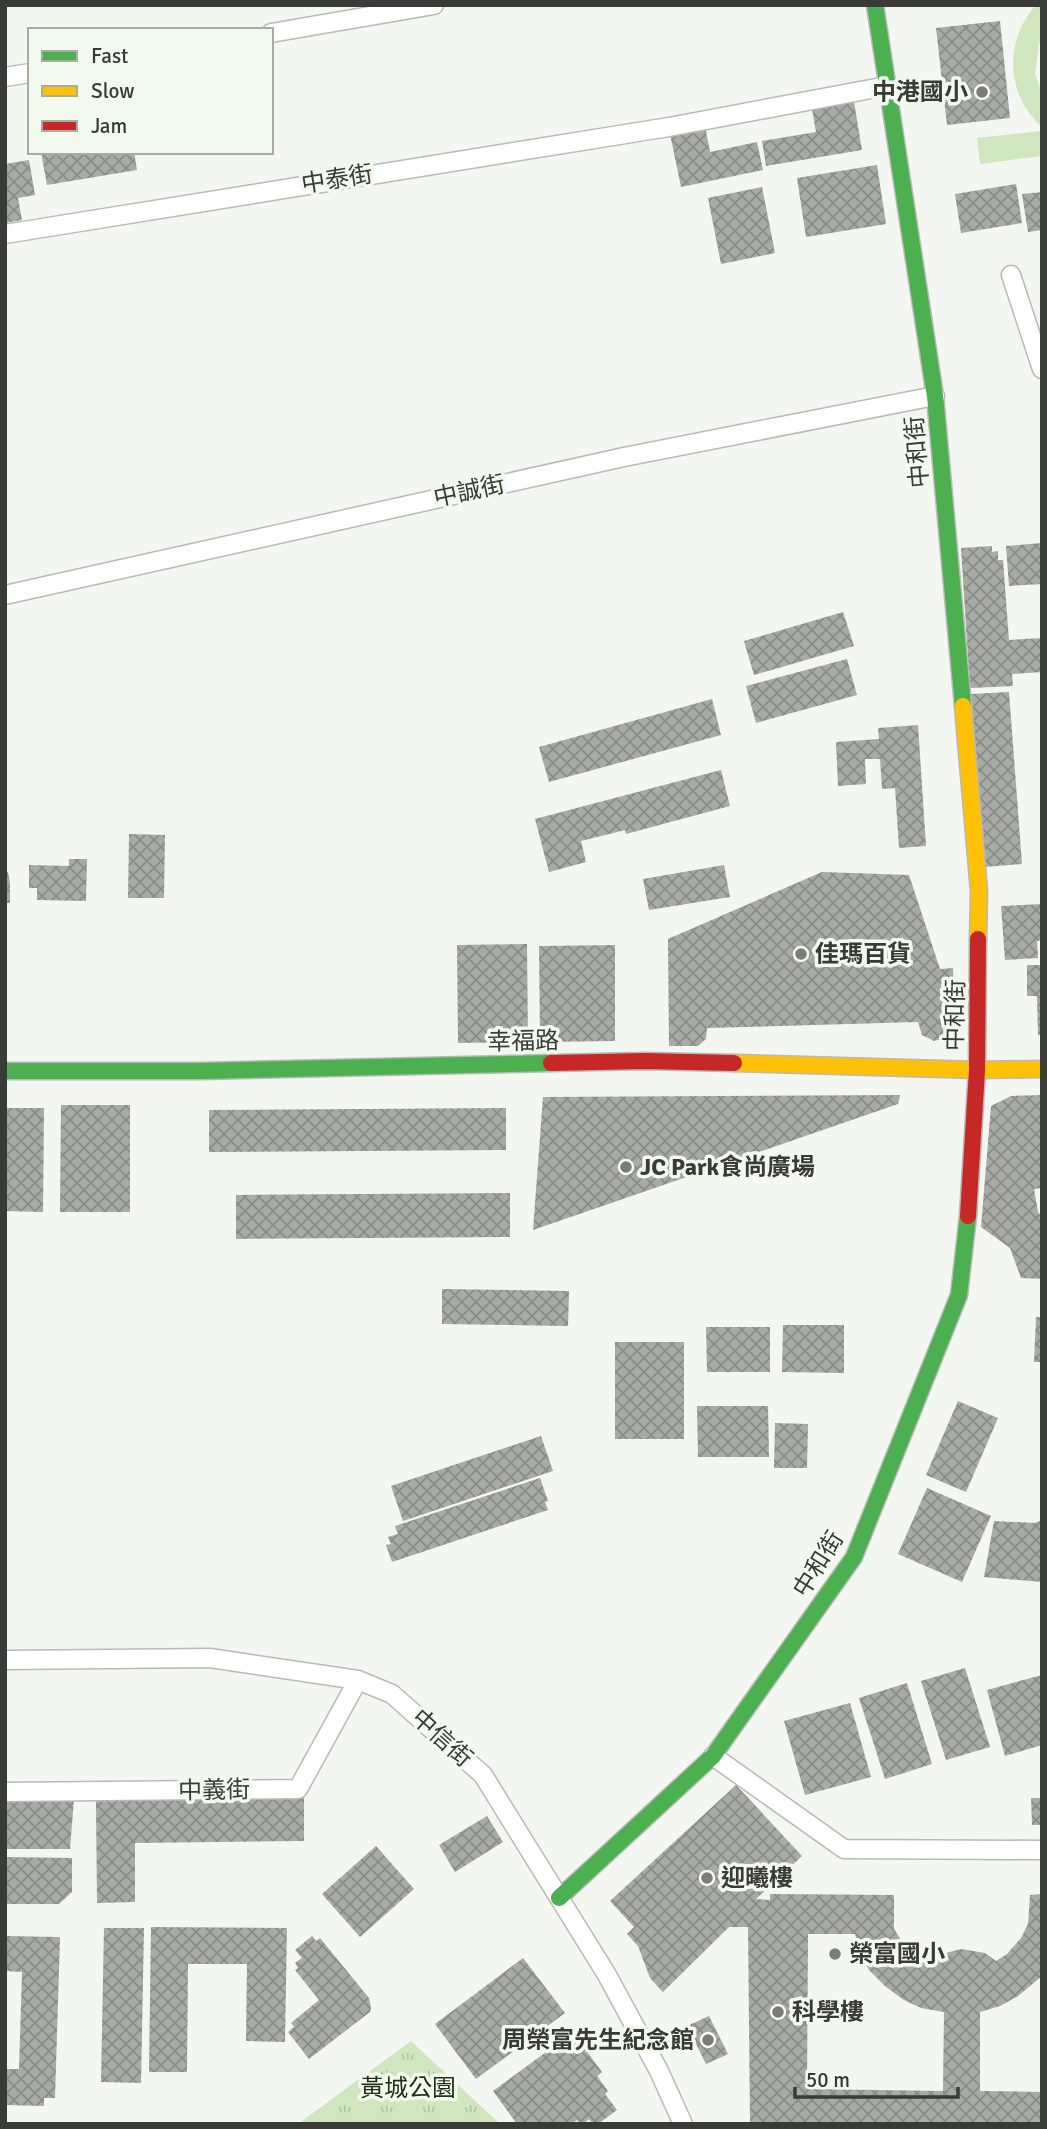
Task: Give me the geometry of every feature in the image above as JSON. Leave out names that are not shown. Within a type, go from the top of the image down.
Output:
[{"type":"street","points":[[273,33],[434,5]]},
{"type":"street","name":"中和街","points":[[559,1898],[713,1756],[854,1557],[959,1294],[971,1188],[977,1070],[979,891],[935,396],[875,5]]},
{"type":"street","points":[[5,77],[28,73]]},
{"type":"street","name":"中泰街","points":[[5,234],[599,136],[669,127],[887,86]]},
{"type":"street","points":[[1011,275],[1042,369]]},
{"type":"street","name":"中誠街","points":[[5,595],[624,457],[935,396]]},
{"type":"street","name":"幸福路","points":[[5,1071],[645,1062],[977,1070],[1042,1069]]},
{"type":"street","name":"中信街","points":[[5,1660],[210,1658],[358,1681],[392,1694],[483,1775],[607,1975],[659,2071],[683,2124]]},
{"type":"street","name":"中義街","points":[[5,1792],[298,1789],[358,1681]]},
{"type":"street","points":[[713,1756],[844,1849],[1042,1850]]},
{"type":"green space","points":[[1036,5],[1042,5],[1042,38],[1035,74],[1042,94],[1042,127],[1021,99],[1013,68],[1018,35]]},
{"type":"green space","points":[[1042,131],[1042,156],[980,164],[977,138]]},
{"type":"green space","name":"黃城公園","points":[[411,2041],[500,2124],[301,2124],[302,2121]]},
{"type":"building","points":[[1000,21],[1010,118],[947,125],[936,28]]},
{"type":"building","points":[[854,102],[862,150],[766,166],[762,141],[816,132],[812,109]]},
{"type":"building","points":[[704,121],[710,152],[757,142],[763,170],[681,187],[669,129]]},
{"type":"building","points":[[41,154],[134,154],[137,170],[47,185]]},
{"type":"building","points":[[29,160],[35,195],[18,198],[22,220],[5,223],[5,164]]},
{"type":"building","points":[[877,165],[886,224],[806,237],[797,178]]},
{"type":"building","points":[[1016,184],[1022,223],[961,233],[955,194]]},
{"type":"building","points":[[762,187],[775,253],[721,264],[708,198]]},
{"type":"building","points":[[1042,192],[1042,230],[1028,232],[1022,194]]},
{"type":"building","points":[[1042,543],[1042,584],[1009,586],[1006,546]]},
{"type":"building","points":[[992,546],[992,552],[998,551],[998,560],[1003,560],[1009,640],[1042,638],[1042,672],[1012,674],[1013,686],[970,688],[961,548]]},
{"type":"building","points":[[843,612],[854,646],[754,675],[744,641]]},
{"type":"building","points":[[847,659],[857,695],[756,723],[746,686]]},
{"type":"building","points":[[1009,692],[1022,864],[984,867],[971,694]]},
{"type":"building","points":[[712,699],[721,735],[549,782],[539,747]]},
{"type":"building","points":[[918,725],[926,846],[899,848],[895,788],[882,789],[880,759],[865,759],[866,784],[838,786],[836,742],[879,739],[878,728]]},
{"type":"building","points":[[721,770],[730,806],[626,834],[625,830],[581,841],[586,862],[549,872],[535,819]]},
{"type":"building","points":[[129,834],[165,835],[164,898],[128,898]]},
{"type":"building","points":[[69,859],[87,859],[86,901],[37,900],[37,888],[29,888],[29,865],[69,866]]},
{"type":"building","points":[[724,865],[730,897],[649,910],[643,879]]},
{"type":"building","points":[[5,872],[8,872],[10,883],[10,903],[5,903]]},
{"type":"building","name":"佳瑪百貨","points":[[822,872],[909,875],[940,969],[953,968],[953,1031],[946,1038],[934,1041],[922,1035],[918,1022],[707,1028],[706,1039],[698,1046],[669,1046],[668,939]]},
{"type":"building","points":[[1042,904],[1042,940],[1037,941],[1038,958],[1005,960],[1001,906]]},
{"type":"building","points":[[527,944],[528,1042],[458,1043],[457,945]]},
{"type":"building","points":[[615,945],[615,1041],[540,1042],[539,946]]},
{"type":"building","points":[[1027,965],[1042,965],[1042,1035],[1038,1035],[1037,996],[1027,996]]},
{"type":"building","name":"JC Park食尚廣場","points":[[900,1095],[898,1104],[533,1230],[543,1097]]},
{"type":"building","points":[[1042,1095],[1042,1188],[1034,1189],[1038,1212],[1042,1217],[1042,1279],[1021,1278],[1010,1248],[981,1227],[991,1106],[1011,1096]]},
{"type":"building","points":[[61,1105],[130,1105],[130,1212],[60,1212]]},
{"type":"building","points":[[5,1108],[44,1108],[43,1212],[5,1211]]},
{"type":"building","points":[[506,1108],[506,1150],[209,1152],[209,1110]]},
{"type":"building","points":[[510,1193],[510,1237],[236,1239],[236,1195]]},
{"type":"building","points":[[442,1289],[569,1291],[568,1326],[442,1324]]},
{"type":"building","points":[[1036,1317],[1042,1317],[1042,1362],[1034,1362]]},
{"type":"building","points":[[783,1325],[844,1325],[844,1373],[782,1372]]},
{"type":"building","points":[[706,1327],[770,1327],[770,1372],[707,1372]]},
{"type":"building","points":[[615,1342],[684,1342],[684,1439],[615,1439]]},
{"type":"building","points":[[958,1401],[998,1418],[966,1492],[926,1475]]},
{"type":"building","points":[[697,1406],[768,1406],[769,1457],[698,1457]]},
{"type":"building","points":[[775,1423],[808,1424],[807,1468],[774,1468]]},
{"type":"building","points":[[541,1436],[553,1471],[403,1521],[391,1486]]},
{"type":"building","points":[[540,1478],[548,1501],[545,1502],[548,1510],[392,1562],[386,1545],[391,1544],[388,1537],[398,1534],[395,1526]]},
{"type":"building","points":[[927,1488],[991,1516],[962,1582],[898,1554]]},
{"type":"building","points":[[1042,1520],[1042,1582],[984,1577],[994,1521],[1035,1523]]},
{"type":"building","points":[[965,1668],[990,1747],[946,1760],[921,1681]]},
{"type":"building","points":[[1042,1675],[1042,1745],[1005,1756],[987,1690]]},
{"type":"building","points":[[907,1683],[932,1764],[885,1779],[859,1698]]},
{"type":"building","points":[[850,1703],[871,1777],[805,1795],[784,1721]]},
{"type":"building","points":[[736,1785],[802,1856],[756,1899],[770,1900],[770,1894],[894,1895],[894,1929],[910,1954],[924,1963],[934,1956],[961,1949],[985,1953],[996,1961],[1007,1954],[1021,1938],[1028,1924],[1030,1895],[1042,1894],[1042,1976],[1018,1996],[1000,2006],[980,2012],[980,2091],[1042,2092],[1042,2124],[750,2124],[748,1927],[729,1927],[663,1992],[650,1978],[638,1946],[627,1934],[634,1927],[610,1901]],"holes":[[[808,1934],[855,1934],[860,1954],[869,1970],[886,1987],[921,2008],[944,2012],[943,2091],[807,2089]]]},
{"type":"building","points":[[304,1797],[304,1841],[135,1843],[135,1902],[97,1903],[96,1800]]},
{"type":"building","points":[[1031,1798],[1042,1798],[1042,1825],[1032,1825]]},
{"type":"building","points":[[5,1799],[74,1799],[70,1849],[5,1849]]},
{"type":"building","points":[[487,1816],[503,1842],[455,1872],[439,1845]]},
{"type":"building","points":[[376,1846],[414,1889],[360,1937],[322,1894]]},
{"type":"building","points":[[5,1857],[72,1858],[72,1892],[59,1904],[5,1904]]},
{"type":"building","points":[[151,1927],[287,1928],[285,2042],[246,2041],[247,1964],[188,1964],[187,2072],[149,2072]]},
{"type":"building","points":[[104,1928],[144,1928],[141,2083],[101,2082]]},
{"type":"building","points":[[5,1936],[60,1937],[55,2098],[44,2098],[44,2106],[5,2105],[5,2069],[19,2069],[22,1972],[5,1971]]},
{"type":"building","points":[[312,1936],[316,1941],[320,1938],[369,1998],[371,2008],[370,2012],[309,2059],[288,2032],[294,2027],[291,2023],[319,2000],[295,1970],[298,1968],[295,1963],[302,1958],[295,1950]]},
{"type":"building","points":[[523,1958],[565,2013],[476,2079],[435,2024]]},
{"type":"building","name":"周榮富先生紀念館","points":[[709,2016],[728,2054],[706,2064],[687,2026]]},
{"type":"building","points":[[580,2027],[595,2049],[588,2053],[602,2072],[597,2076],[608,2091],[605,2094],[617,2110],[598,2124],[593,2124],[589,2119],[583,2124],[577,2120],[571,2124],[517,2124],[493,2091]]},
{"type":"traffic: fast","points":[[875,5],[935,396],[963,706]]},
{"type":"traffic: fast","points":[[5,1071],[201,1071],[551,1063]]},
{"type":"traffic: fast","points":[[559,1898],[713,1756],[854,1557],[959,1295],[968,1216]]},
{"type":"traffic: slow","points":[[963,706],[979,891],[978,939]]},
{"type":"traffic: slow","points":[[734,1063],[977,1070],[1042,1069]]},
{"type":"traffic: jam","points":[[968,1216],[977,1070],[978,939]]},
{"type":"traffic: jam","points":[[551,1063],[734,1063]]},
{"type":"place","name":"中港國小","points":[[982,92]]},
{"type":"place","name":"佳瑪百貨","points":[[801,954]]},
{"type":"place","name":"JC Park食尚廣場","points":[[626,1167]]},
{"type":"place","name":"迎曦樓","points":[[707,1878]]},
{"type":"place","name":"榮富國小","points":[[835,1954]]},
{"type":"place","name":"科學樓","points":[[778,2012]]},
{"type":"place","name":"周榮富先生紀念館","points":[[708,2040]]}]
